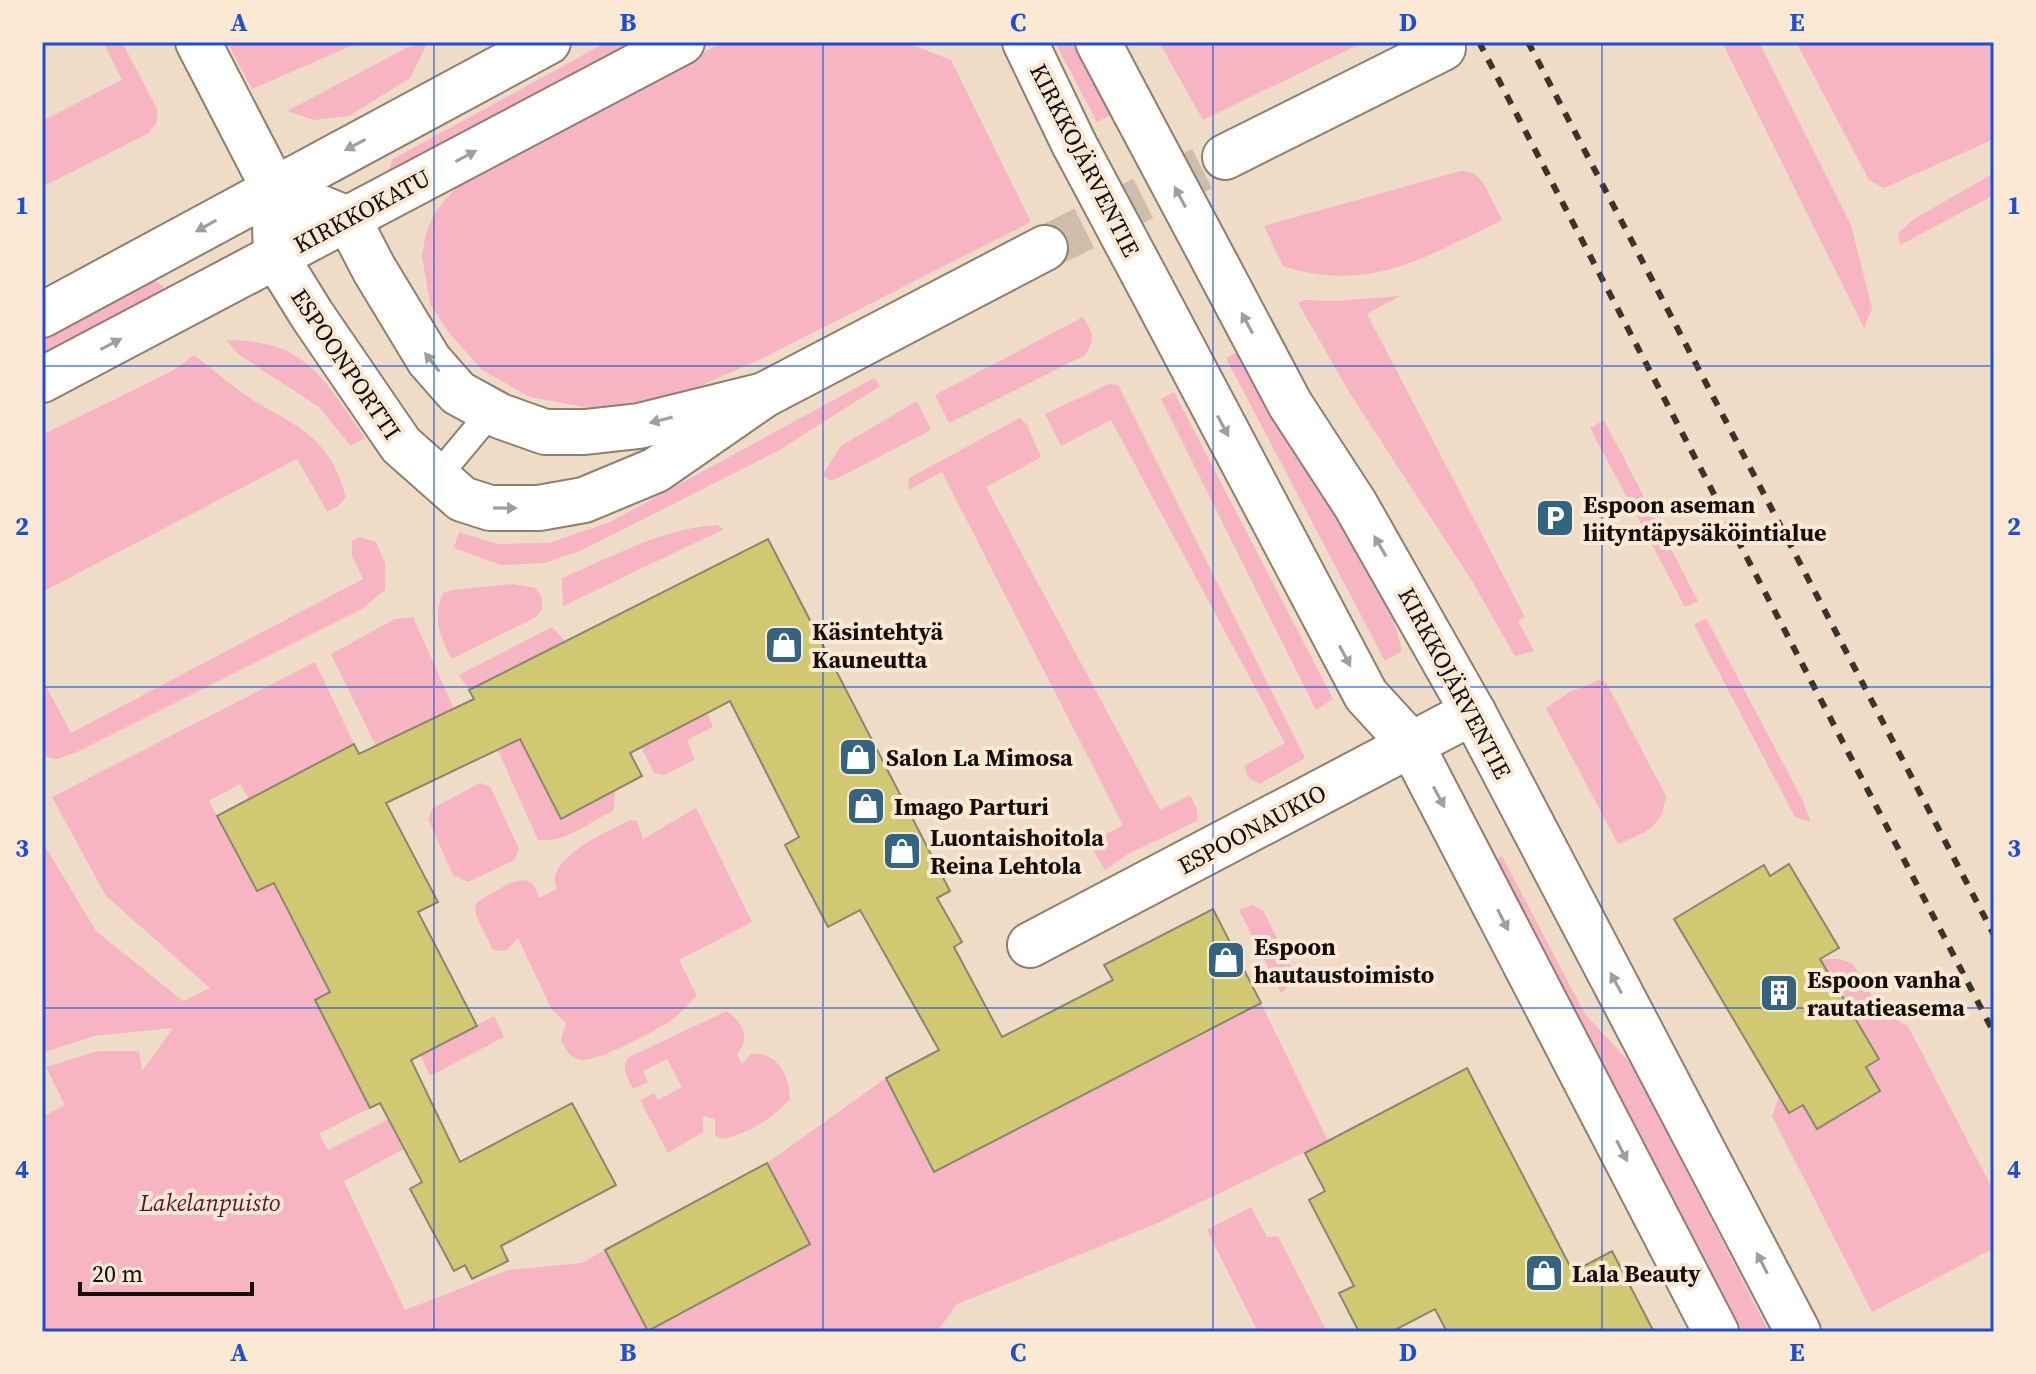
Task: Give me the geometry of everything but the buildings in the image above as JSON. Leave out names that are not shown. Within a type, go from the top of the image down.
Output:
[{"type":"main road","points":[[198,42],[274,189],[276,257]]},
{"type":"main road","points":[[42,315],[548,42]]},
{"type":"main road","name":"KIRKKOKATU","points":[[42,380],[682,42]]},
{"type":"main road","name":"KIRKKOJÄRVENTIE","points":[[1025,42],[1074,144],[1366,695],[1411,744],[1716,1332]]},
{"type":"main road","name":"KIRKKOJÄRVENTIE","points":[[1098,42],[1290,404],[1355,504],[1473,712],[1798,1332]]},
{"type":"main road","points":[[1225,157],[1443,48]]},
{"type":"main road","points":[[274,189],[348,219]]},
{"type":"main road","name":"ESPOONPORTTI","points":[[348,219],[429,360],[458,393],[491,412],[545,432],[585,432],[639,426],[764,395]]},
{"type":"main road","name":"ESPOONPORTTI","points":[[276,257],[401,445],[462,499],[490,508],[539,508],[584,500],[656,470],[764,395],[1045,248]]},
{"type":"main road","name":"ESPOONAUKIO","points":[[1030,945],[1473,712]]},
{"type":"lane","points":[[436,478],[491,412]]},
{"type":"green space","points":[[103,42],[122,42],[157,109],[157,122],[149,133],[42,187],[42,121],[122,80]]},
{"type":"green space","points":[[227,42],[360,42],[252,89]]},
{"type":"green space","points":[[418,42],[428,42],[410,78],[349,116],[314,120],[287,111]]},
{"type":"green space","points":[[607,42],[640,42],[396,176],[388,171],[393,159]]},
{"type":"green space","points":[[723,42],[905,42],[951,60],[1031,222],[765,357],[682,394],[594,409],[530,397],[482,370],[450,334],[430,304],[422,256],[426,233],[435,212],[461,182]]},
{"type":"green space","points":[[1055,42],[1072,42],[1111,115],[1097,122]]},
{"type":"green space","points":[[1159,42],[1364,42],[1203,120]]},
{"type":"green space","points":[[1722,42],[1759,42],[1851,225],[1872,308],[1864,328]]},
{"type":"green space","points":[[1796,42],[1994,42],[1994,139],[1884,188],[1869,180]]},
{"type":"green space","points":[[1461,171],[1474,173],[1484,184],[1502,220],[1397,267],[1371,274],[1344,276],[1315,274],[1283,266],[1264,226]]},
{"type":"green space","points":[[1994,173],[1994,195],[1900,245],[1898,233],[1914,219]]},
{"type":"green space","points":[[153,279],[163,286],[163,302],[42,366],[42,336]]},
{"type":"green space","points":[[1400,296],[1367,314],[1525,617],[1518,621],[1534,651],[1515,656],[1472,581],[1349,392],[1298,303],[1305,300]]},
{"type":"green space","points":[[1083,317],[1092,336],[1085,355],[949,423],[935,395]]},
{"type":"green space","points":[[226,340],[254,342],[295,355],[324,381],[365,438],[351,446],[319,407],[238,354]]},
{"type":"green space","points":[[1240,351],[1389,602],[1402,651],[1385,661],[1226,358]]},
{"type":"green space","points":[[194,355],[238,390],[317,442],[338,474],[346,497],[338,506],[327,511],[297,459],[42,592],[42,435],[172,371]]},
{"type":"green space","points":[[874,378],[880,386],[778,451],[582,550],[545,563],[501,565],[454,548],[459,532],[498,544],[549,543],[610,522]]},
{"type":"green space","points":[[1109,384],[1118,385],[1305,758],[1260,784],[1249,778],[1244,766],[1285,743],[1111,420],[1061,446],[1045,414]]},
{"type":"green space","points":[[1174,392],[1333,699],[1316,710],[1161,399]]},
{"type":"green space","points":[[917,401],[931,430],[830,481],[822,475],[841,446]]},
{"type":"green space","points":[[1020,418],[1027,425],[1041,457],[986,487],[1160,810],[1190,795],[1197,809],[1197,821],[1128,854],[1105,870],[1089,843],[1123,825],[942,472],[908,490],[909,478]]},
{"type":"green space","points":[[1604,420],[1698,601],[1685,607],[1590,428]]},
{"type":"green space","points":[[717,525],[724,529],[563,606],[562,578],[657,538]]},
{"type":"green space","points":[[360,537],[376,542],[385,563],[385,590],[362,609],[77,752],[57,759],[42,756],[42,679],[71,733],[363,579],[352,556],[352,541]]},
{"type":"green space","points":[[513,584],[536,588],[542,598],[542,610],[535,618],[451,659],[438,619],[443,593]]},
{"type":"green space","points":[[413,617],[454,709],[376,746],[331,654],[395,619]]},
{"type":"green space","points":[[1706,618],[1801,797],[1811,822],[1795,817],[1694,625]]},
{"type":"green space","points":[[552,627],[565,641],[469,690],[459,675]]},
{"type":"green space","name":"Lakelanpuisto","points":[[315,662],[354,744],[249,799],[240,784],[209,801],[256,891],[274,883],[330,992],[315,1001],[370,1108],[319,1134],[328,1150],[389,1119],[404,1149],[344,1181],[405,1310],[508,1270],[582,1263],[605,1250],[648,1330],[810,1244],[767,1163],[886,1078],[935,1171],[1261,1003],[1328,1141],[1153,1225],[957,1304],[937,1332],[42,1332],[42,1117],[65,1105],[46,1067],[98,1051],[139,1051],[142,1071],[173,1028],[94,1036],[42,1053],[42,841],[96,931],[183,1001],[210,988],[106,896],[52,797]]},
{"type":"green space","points":[[1599,680],[1606,682],[1666,796],[1661,815],[1651,828],[1618,844],[1546,708],[1570,692]]},
{"type":"green space","points":[[505,711],[561,819],[590,804],[577,779],[615,790],[614,810],[557,839],[538,840],[485,721]]},
{"type":"green space","points":[[707,713],[713,727],[687,740],[695,760],[663,775],[654,773],[641,747]]},
{"type":"green space","points":[[480,783],[490,786],[519,849],[514,860],[468,882],[453,875],[428,819],[433,808]]},
{"type":"green space","points":[[696,808],[752,922],[679,960],[697,996],[673,1019],[609,1053],[585,1060],[574,1058],[561,1040],[566,1023],[552,1010],[518,938],[506,951],[493,950],[476,915],[475,905],[506,885],[523,880],[530,882],[539,898],[557,889],[555,878],[559,867],[580,847],[631,820],[637,821],[643,839]]},
{"type":"green space","points":[[1502,856],[1585,1014],[1632,1065],[1769,1332],[1737,1332],[1491,862]]},
{"type":"green space","points":[[1252,905],[1263,910],[1291,967],[1292,982],[1281,993],[1239,910]]},
{"type":"green space","points":[[1820,959],[1840,959],[1853,964],[1882,1013],[1908,1026],[1994,1192],[1994,1248],[1872,1312],[1772,1116],[1779,1096],[1789,1113],[1803,1105],[1817,1129],[1880,1091],[1866,1067],[1879,1058]]},
{"type":"green space","points":[[727,1011],[743,1031],[744,1042],[737,1054],[742,1064],[751,1054],[760,1054],[775,1061],[785,1074],[790,1099],[759,1125],[722,1139],[715,1135],[715,1119],[703,1116],[703,1132],[668,1153],[640,1100],[654,1093],[658,1100],[682,1087],[667,1059],[643,1071],[648,1082],[633,1089],[626,1073],[626,1061]]},
{"type":"green space","points":[[494,1016],[504,1037],[430,1076],[420,1055]]},
{"type":"green space","points":[[1251,1207],[1267,1237],[1278,1236],[1327,1332],[1258,1332],[1207,1230]]},
{"type":"tunnel","points":[[1045,248],[1225,157]]},
{"type":"railway","points":[[1479,42],[1994,1033]]},
{"type":"railway","points":[[1528,42],[1994,935]]},
{"type":"place","name":"Espoon aseman liityntäpysäköintialue","points":[[1555,518]]},
{"type":"place","name":"Käsintehtyä Kauneutta","points":[[784,645]]},
{"type":"place","name":"Salon La Mimosa","points":[[858,757]]},
{"type":"place","name":"Imago Parturi","points":[[866,806]]},
{"type":"place","name":"Luontaishoitola Reina Lehtola","points":[[902,851]]},
{"type":"place","name":"Espoon hautaustoimisto","points":[[1226,960]]},
{"type":"place","name":"Espoon vanha rautatieasema","points":[[1779,993]]},
{"type":"place","name":"Lala Beauty","points":[[1544,1273]]}]
